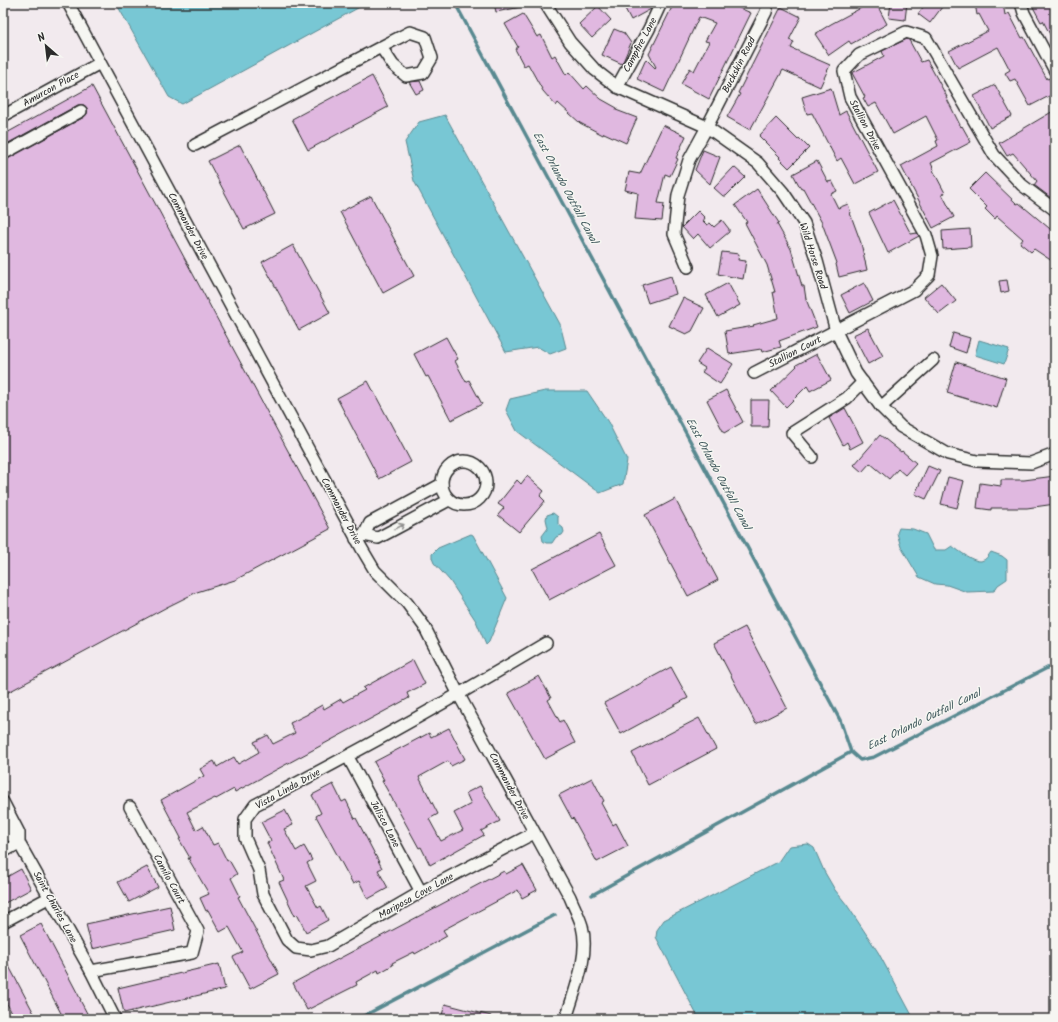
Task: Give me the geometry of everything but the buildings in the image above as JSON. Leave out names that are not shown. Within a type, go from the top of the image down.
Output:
[{"type":"street","name":"Commander Drive","points":[[68,3],[360,537],[375,571],[407,603],[424,626],[459,695],[570,897],[582,927],[584,941],[583,958],[566,1019]]},
{"type":"street","name":"Wild Horse Road","points":[[545,3],[570,42],[595,70],[617,87],[707,127],[758,163],[783,192],[804,223],[836,331],[856,373],[881,407],[901,427],[948,454],[977,461],[1031,463],[1055,454]]},
{"type":"street","name":"Campfire Lane","points":[[617,87],[649,29],[661,3]]},
{"type":"street","name":"Buckskin Road","points":[[688,267],[674,234],[678,195],[689,160],[766,12],[768,3]]},
{"type":"street","points":[[1021,3],[1024,13],[1055,70]]},
{"type":"street","points":[[195,145],[380,47],[410,32],[425,37],[432,58],[423,73],[406,76],[393,65],[380,47]]},
{"type":"street","name":"Stallion Drive","points":[[836,331],[914,290],[929,275],[932,256],[926,235],[850,97],[844,71],[859,55],[906,32],[926,38],[994,155],[1022,185],[1055,210]]},
{"type":"street","name":"Amurcon Place","points":[[3,116],[100,63]]},
{"type":"street","points":[[3,154],[81,111]]},
{"type":"street","name":"Stallion Court","points":[[754,373],[836,331]]},
{"type":"street","points":[[881,407],[933,360]]},
{"type":"street","points":[[812,457],[792,433],[847,398],[862,382]]},
{"type":"street","points":[[461,462],[469,462],[476,465],[481,470],[486,483],[485,490],[480,499],[466,505],[455,504],[449,500],[445,494],[442,484],[444,474],[448,468],[461,462]]},
{"type":"street","points":[[360,537],[370,523],[442,484]]},
{"type":"street","points":[[360,537],[378,538],[449,500]]},
{"type":"street","name":"Vista Linda Drive","points":[[296,948],[287,940],[263,894],[259,870],[245,838],[245,819],[255,805],[348,757],[459,695],[546,643]]},
{"type":"street","name":"Jalisco Lane","points":[[348,757],[421,892]]},
{"type":"street","name":"Saint Charles Lane","points":[[3,802],[19,833],[19,844]]},
{"type":"street","name":"Camilo Court","points":[[90,971],[192,953],[198,931],[130,807]]},
{"type":"street","name":"Saint Charles Lane","points":[[3,822],[10,835],[19,844],[50,897],[115,1019]]},
{"type":"street","name":"Mariposa Cove Lane","points":[[296,948],[311,950],[328,946],[421,892],[534,833]]},
{"type":"street","points":[[3,852],[19,844]]},
{"type":"street","points":[[3,922],[50,897]]},
{"type":"water","points":[[116,3],[367,3],[182,104],[169,97]]},
{"type":"water","points":[[445,115],[560,324],[566,348],[550,354],[538,347],[506,352],[414,181],[405,142],[419,122]]},
{"type":"water","points":[[979,340],[1009,349],[1004,364],[975,355]]},
{"type":"water","points":[[545,391],[587,391],[608,422],[627,460],[623,484],[600,493],[517,431],[506,410],[510,399]]},
{"type":"water","points":[[553,513],[558,517],[558,524],[563,528],[564,532],[562,535],[556,537],[552,543],[546,543],[543,541],[542,536],[548,528],[546,519],[547,515]]},
{"type":"water","points":[[899,528],[913,529],[926,534],[934,550],[946,550],[952,546],[966,556],[978,561],[987,558],[991,552],[1002,556],[1007,560],[1007,579],[998,585],[994,591],[967,592],[947,585],[935,584],[919,577],[901,547],[897,533]]},
{"type":"water","points":[[471,534],[473,535],[507,598],[489,642],[486,645],[476,621],[450,581],[434,563],[432,558],[432,554],[438,548]]},
{"type":"water","points":[[808,844],[814,848],[824,871],[835,890],[847,905],[878,952],[914,1019],[699,1019],[656,937],[657,930],[664,920],[778,862],[789,846]]},
{"type":"waterway","name":"East Orlando Outfall Canal","points":[[455,3],[840,720],[851,752],[860,760],[874,757],[1055,664]]},
{"type":"waterway","points":[[592,895],[851,752]]},
{"type":"waterway","points":[[358,1019],[555,915]]}]
